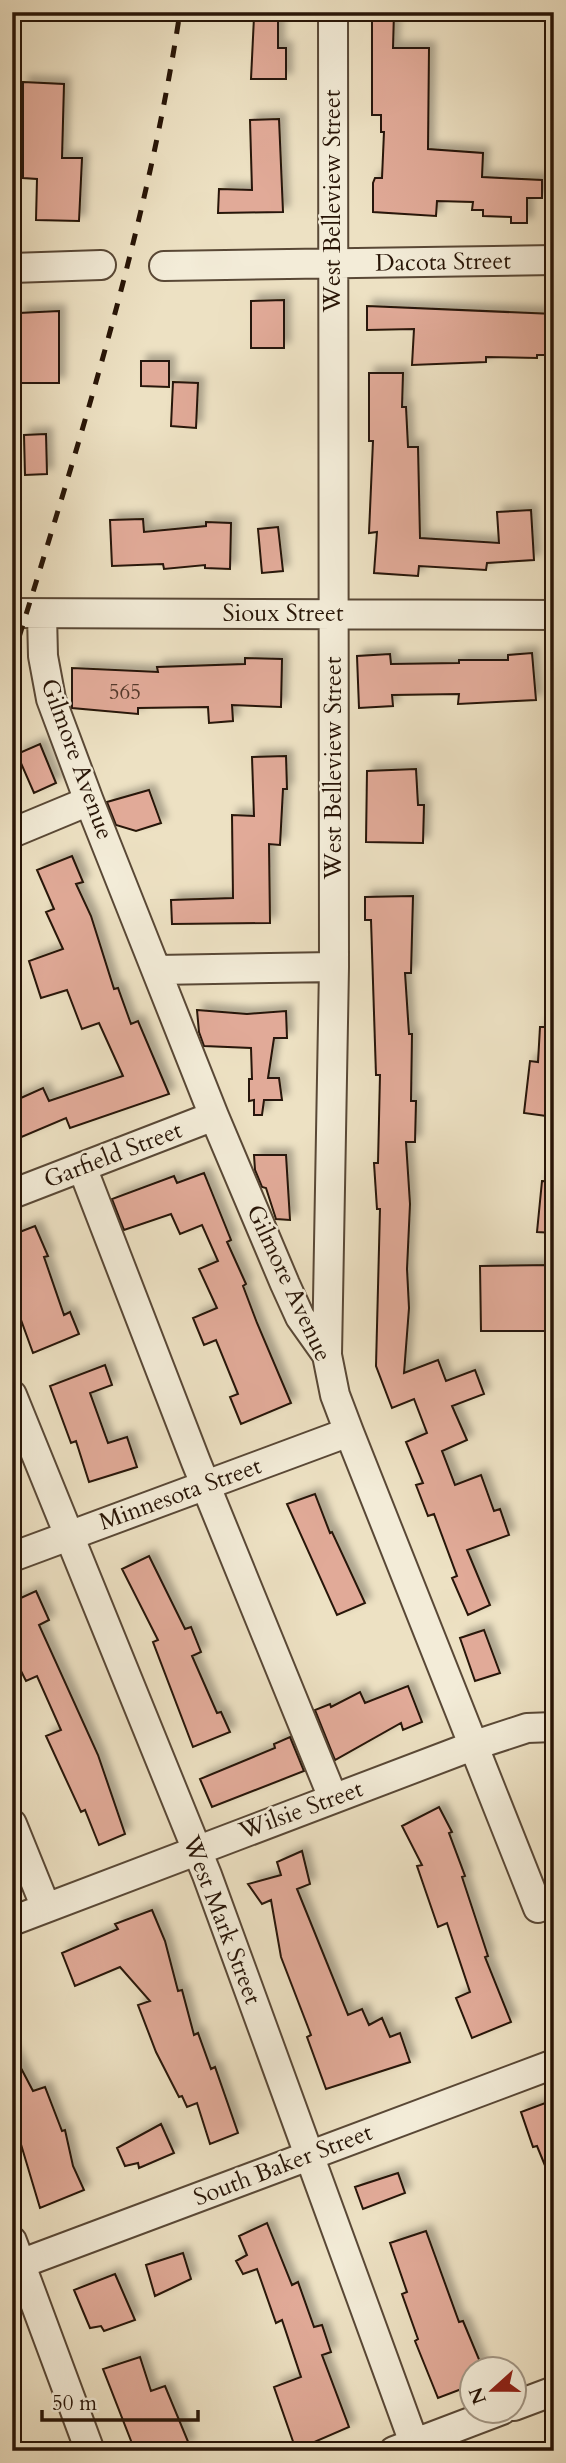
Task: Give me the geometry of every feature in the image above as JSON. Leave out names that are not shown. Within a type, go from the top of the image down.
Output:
[{"type":"street","name":"West Belleview Street","points":[[327,1355],[334,967],[331,613],[332,12]]},
{"type":"street","name":"Dacota Street","points":[[164,266],[554,260]]},
{"type":"street","points":[[12,268],[102,265]]},
{"type":"street","name":"Sioux Street","points":[[12,613],[554,615]]},
{"type":"street","name":"Gilmore Avenue","points":[[42,615],[43,656],[51,699],[89,801],[214,1116],[300,1317],[327,1355],[330,1377],[349,1432],[538,1909]]},
{"type":"street","points":[[12,833],[89,801]]},
{"type":"street","points":[[158,970],[334,967]]},
{"type":"street","name":"Garfield Street","points":[[12,1194],[214,1116]]},
{"type":"street","points":[[82,1167],[333,1798]]},
{"type":"street","name":"West Mark Street","points":[[12,1395],[197,1849],[309,2156],[408,2448]]},
{"type":"street","name":"Minnesota Street","points":[[12,1557],[349,1432]]},
{"type":"street","points":[[554,1701],[554,1746]]},
{"type":"street","name":"Wilsie Street","points":[[12,1921],[475,1745],[527,1728],[554,1727]]},
{"type":"street","points":[[12,1824],[46,1908]]},
{"type":"street","name":"South Baker Street","points":[[15,2257],[309,2156],[554,2064]]},
{"type":"street","points":[[15,2257],[90,2451]]},
{"type":"street","points":[[528,2401],[554,2391]]},
{"type":"street","points":[[408,2448],[467,2424]]},
{"type":"building","points":[[372,12],[394,12],[393,48],[429,48],[428,149],[483,153],[482,177],[542,180],[542,198],[527,198],[527,223],[511,223],[511,217],[483,216],[483,210],[472,210],[473,202],[437,201],[436,216],[373,212],[373,183],[375,178],[382,178],[384,132],[381,132],[381,115],[372,115]]},
{"type":"building","points":[[254,17],[278,18],[278,48],[286,48],[286,79],[251,79]]},
{"type":"building","points":[[23,82],[64,84],[62,158],[82,158],[79,221],[36,220],[37,179],[23,178]]},
{"type":"building","points":[[279,119],[283,212],[218,213],[219,189],[252,190],[250,120]]},
{"type":"building","points":[[284,300],[284,348],[251,348],[251,301]]},
{"type":"building","points":[[367,306],[554,314],[554,355],[537,355],[537,358],[486,357],[486,362],[412,365],[414,329],[367,330]]},
{"type":"building","points":[[59,311],[59,383],[21,383],[19,313]]},
{"type":"building","points":[[141,361],[169,361],[169,387],[141,386]]},
{"type":"building","points":[[369,373],[403,373],[402,407],[406,407],[408,447],[418,447],[420,538],[499,543],[497,512],[531,510],[534,560],[487,563],[486,570],[419,566],[418,576],[374,573],[377,532],[369,533],[373,441],[369,441]]},
{"type":"building","points":[[173,382],[198,383],[196,428],[171,426]]},
{"type":"building","points":[[46,434],[47,474],[25,475],[24,435]]},
{"type":"building","points":[[143,519],[144,532],[206,526],[206,522],[231,523],[230,569],[205,568],[205,565],[164,569],[163,564],[112,566],[110,520]]},
{"type":"building","points":[[278,527],[283,571],[262,573],[258,529]]},
{"type":"building","points":[[532,653],[536,700],[458,704],[459,694],[392,695],[393,706],[359,708],[357,656],[390,654],[391,664],[459,663],[459,660],[508,660],[508,655]]},
{"type":"building","points":[[245,658],[282,659],[281,707],[232,705],[233,721],[209,723],[208,707],[138,708],[138,714],[72,708],[72,668],[158,672],[157,667],[245,664]]},
{"type":"building","points":[[40,744],[56,783],[34,793],[17,754]]},
{"type":"building","points":[[286,756],[287,789],[283,789],[280,845],[269,844],[270,923],[172,924],[171,900],[233,898],[232,815],[254,816],[252,757]]},
{"type":"building","points":[[416,769],[418,805],[424,805],[423,843],[366,842],[367,771]]},
{"type":"building","points":[[149,790],[161,823],[136,831],[116,825],[107,802]]},
{"type":"building","points":[[72,856],[83,882],[76,884],[91,916],[114,989],[118,988],[131,1024],[138,1021],[169,1094],[70,1128],[66,1118],[12,1141],[12,1102],[43,1088],[49,1101],[123,1076],[99,1023],[82,1029],[67,990],[41,998],[29,961],[63,949],[46,912],[54,909],[37,870]]},
{"type":"building","points":[[413,896],[411,973],[405,973],[409,1034],[412,1034],[411,1101],[416,1101],[415,1142],[406,1142],[410,1204],[407,1269],[409,1308],[404,1373],[438,1360],[446,1381],[475,1370],[484,1394],[452,1406],[467,1440],[442,1451],[455,1485],[481,1475],[494,1511],[500,1509],[509,1535],[467,1550],[490,1605],[468,1615],[452,1578],[457,1576],[434,1514],[428,1516],[416,1485],[423,1483],[406,1442],[427,1433],[414,1399],[392,1408],[376,1366],[380,1209],[377,1209],[374,1163],[378,1163],[380,1075],[376,1075],[371,920],[365,920],[365,897]]},
{"type":"building","points":[[197,1010],[247,1014],[286,1011],[287,1038],[274,1038],[268,1078],[279,1078],[282,1100],[264,1100],[262,1115],[254,1115],[254,1100],[249,1101],[249,1079],[252,1079],[251,1048],[204,1046],[199,1032]]},
{"type":"building","points":[[540,1027],[554,1027],[554,1117],[524,1113],[530,1061],[538,1062]]},
{"type":"building","points":[[254,1155],[286,1155],[290,1220],[276,1219],[266,1188],[262,1187],[255,1170]]},
{"type":"building","points":[[204,1173],[231,1240],[227,1242],[246,1284],[243,1286],[291,1403],[241,1424],[230,1397],[238,1394],[216,1340],[204,1345],[193,1318],[217,1308],[199,1269],[218,1261],[202,1225],[180,1234],[171,1214],[124,1230],[112,1199],[174,1176],[177,1183]]},
{"type":"building","points":[[542,1181],[554,1182],[554,1233],[537,1232]]},
{"type":"building","points":[[35,1226],[48,1256],[44,1257],[64,1315],[70,1312],[79,1334],[33,1353],[12,1295],[12,1235]]},
{"type":"building","points":[[554,1265],[554,1331],[481,1331],[480,1266]]},
{"type":"building","points":[[105,1365],[112,1385],[90,1393],[108,1443],[127,1437],[137,1467],[89,1482],[76,1441],[71,1443],[50,1386]]},
{"type":"building","points":[[315,1494],[330,1533],[332,1532],[365,1603],[337,1615],[287,1504]]},
{"type":"building","points":[[149,1556],[185,1629],[191,1627],[201,1652],[192,1656],[217,1713],[221,1712],[230,1732],[193,1747],[153,1642],[158,1640],[122,1569]]},
{"type":"building","points":[[36,1591],[49,1620],[39,1625],[98,1755],[125,1834],[99,1845],[85,1810],[81,1812],[46,1736],[61,1730],[37,1676],[26,1681],[12,1653],[12,1602]]},
{"type":"building","points":[[484,1630],[500,1673],[475,1681],[460,1638]]},
{"type":"building","points":[[408,1686],[422,1722],[403,1730],[401,1723],[335,1760],[315,1710],[330,1704],[331,1707],[360,1692],[365,1703]]},
{"type":"building","points":[[290,1737],[304,1771],[212,1807],[200,1779],[275,1748],[274,1744]]},
{"type":"building","points":[[439,1807],[452,1832],[449,1833],[465,1876],[462,1877],[488,1956],[485,1957],[511,2022],[472,2038],[456,1998],[470,1992],[447,1923],[438,1927],[417,1866],[422,1865],[402,1826]]},
{"type":"building","points":[[302,1851],[310,1884],[297,1889],[348,2015],[362,2009],[369,2025],[382,2018],[390,2037],[400,2033],[410,2062],[326,2089],[307,2037],[311,2035],[281,1957],[271,1900],[262,1904],[248,1884],[281,1875],[277,1862]]},
{"type":"building","points":[[152,1910],[165,1941],[178,1991],[182,1990],[194,2035],[198,2033],[211,2069],[215,2067],[238,2133],[210,2144],[197,2103],[187,2107],[156,2052],[138,2005],[150,2001],[120,1967],[75,1986],[62,1953],[118,1929],[115,1924]]},
{"type":"building","points":[[12,2051],[33,2091],[45,2087],[62,2131],[65,2130],[73,2166],[84,2190],[40,2208],[17,2131],[12,2133]]},
{"type":"building","points":[[548,2102],[554,2117],[553,2185],[537,2146],[533,2147],[521,2112]]},
{"type":"building","points":[[161,2124],[174,2153],[139,2168],[138,2163],[125,2166],[117,2148]]},
{"type":"building","points":[[398,2173],[405,2193],[363,2209],[355,2187]]},
{"type":"building","points":[[267,2223],[292,2285],[298,2282],[314,2327],[322,2325],[331,2352],[322,2355],[349,2427],[296,2450],[274,2387],[301,2377],[282,2320],[276,2323],[257,2269],[243,2274],[236,2261],[247,2255],[239,2236]]},
{"type":"building","points":[[426,2231],[459,2322],[463,2321],[477,2354],[458,2354],[458,2390],[438,2398],[415,2341],[418,2339],[402,2294],[407,2292],[390,2243]]},
{"type":"building","points":[[183,2253],[191,2279],[155,2296],[146,2265]]},
{"type":"building","points":[[115,2274],[135,2320],[104,2331],[101,2326],[90,2328],[74,2290]]},
{"type":"building","points":[[140,2357],[151,2391],[165,2386],[189,2444],[174,2451],[135,2451],[103,2369]]},
{"type":"railway","points":[[12,660],[108,339],[149,177],[180,12]]}]
